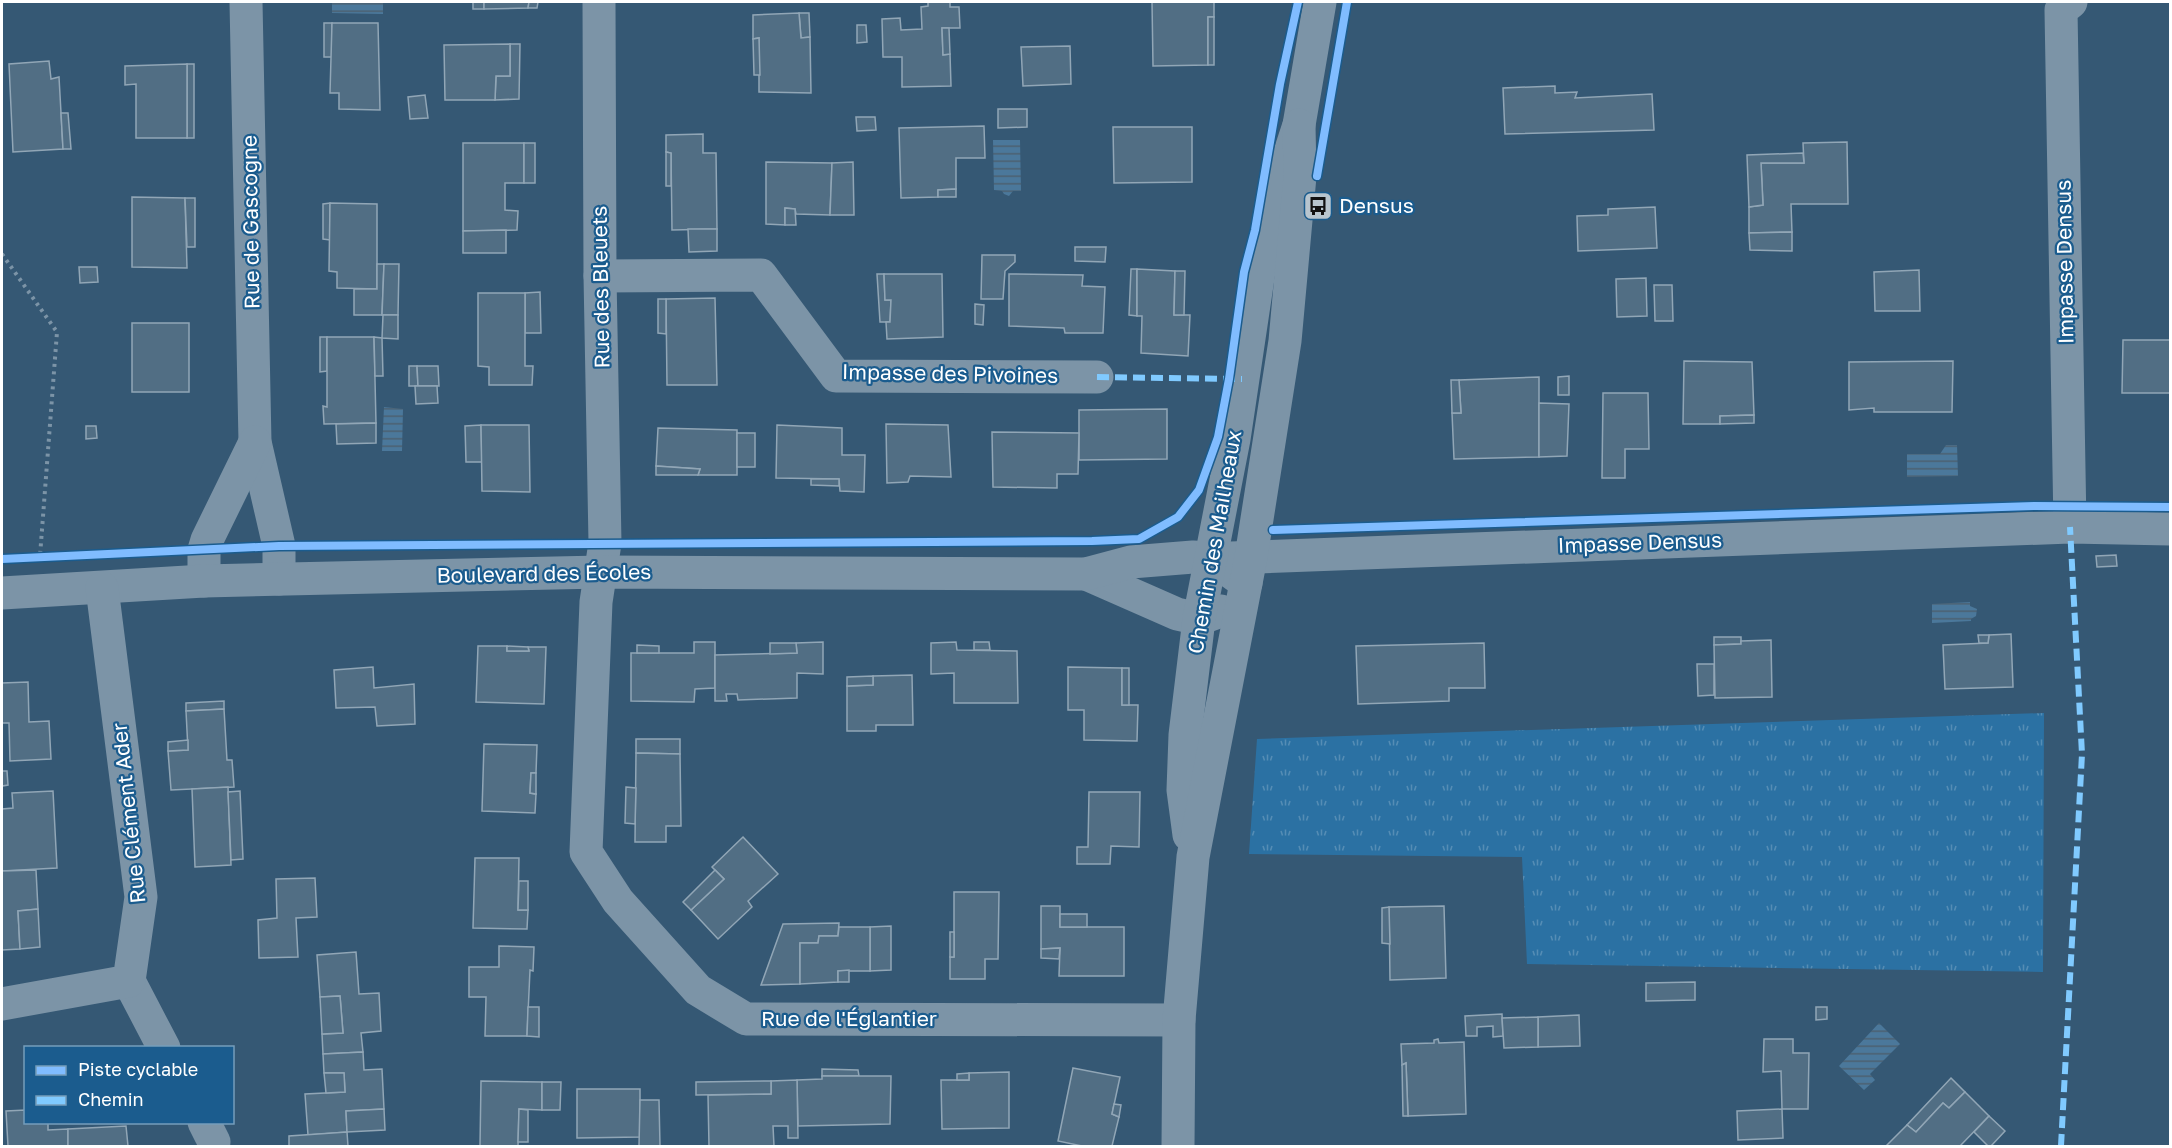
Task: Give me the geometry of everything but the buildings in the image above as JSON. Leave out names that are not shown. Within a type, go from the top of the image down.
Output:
[{"type":"street","name":"Rue de Gascogne","points":[[246,2],[255,442],[279,546],[279,579]]},
{"type":"street","name":"Rue des Bleuets","points":[[599,2],[600,276],[605,533],[601,572]]},
{"type":"street","name":"Chemin des Mailheaux","points":[[1193,857],[1183,790],[1185,735],[1199,619],[1234,440],[1262,251],[1299,125],[1320,2]]},
{"type":"street","name":"Impasse Densus","points":[[2070,527],[2061,10],[2071,2]]},
{"type":"street","name":"Chemin des Mailheaux","points":[[1178,1146],[1179,1020],[1193,857],[1246,582],[1285,341],[1297,225],[1300,176],[1299,125]]},
{"type":"street","name":"Impasse des Pivoines","points":[[600,276],[761,274],[836,376],[1097,377]]},
{"type":"street","name":"Rue de Gascogne","points":[[204,581],[204,550],[207,540],[255,442]]},
{"type":"street","name":"Impasse Densus","points":[[1211,558],[1246,582],[2070,527],[2170,529]]},
{"type":"street","name":"Boulevard des Écoles","points":[[2,592],[204,581],[601,572],[1086,574],[1131,562],[1193,557],[1211,558]]},
{"type":"street","name":"Rue de l'Églantier","points":[[601,572],[596,602],[586,852],[618,901],[698,990],[746,1019],[1179,1020]]},
{"type":"street","name":"Boulevard des Écoles","points":[[1086,574],[1177,614],[1199,619]]},
{"type":"street","points":[[1199,619],[1246,582]]},
{"type":"street","name":"Rue Clément Ader","points":[[102,588],[141,897],[129,981]]},
{"type":"street","points":[[2,1005],[129,981],[163,1046]]},
{"type":"path","points":[[2,254],[57,332],[40,556]]},
{"type":"path","points":[[30,556],[52,555]]},
{"type":"green space","points":[[2044,713],[2043,972],[1527,964],[1522,857],[1249,854],[1257,739]]},
{"type":"shaded area","points":[[332,2],[383,2],[383,14],[332,13]]},
{"type":"shaded area","points":[[993,140],[1020,140],[1021,191],[1013,191],[1009,196],[1002,191],[994,190]]},
{"type":"shaded area","points":[[384,407],[403,409],[402,451],[382,451]]},
{"type":"shaded area","points":[[1946,445],[1957,445],[1958,476],[1907,477],[1907,454],[1940,454]]},
{"type":"shaded area","points":[[1970,602],[1970,606],[1977,609],[1976,616],[1971,621],[1932,623],[1932,604]]},
{"type":"shaded area","points":[[1879,1023],[1900,1044],[1870,1074],[1875,1080],[1864,1090],[1839,1066]]},
{"type":"marked path","points":[[1097,377],[1242,379]]},
{"type":"marked path","points":[[2061,1146],[2082,754],[2070,527]]},
{"type":"cycle path","points":[[2,559],[279,546],[1139,539],[1178,517],[1199,490],[1218,437],[1229,379],[1244,272],[1255,230],[1280,84],[1298,2]]},
{"type":"cycle path","points":[[1317,176],[1347,2]]},
{"type":"cycle path","points":[[1273,530],[2034,506],[2170,507]]},
{"type":"place","name":"Densus","points":[[1318,206]]}]
